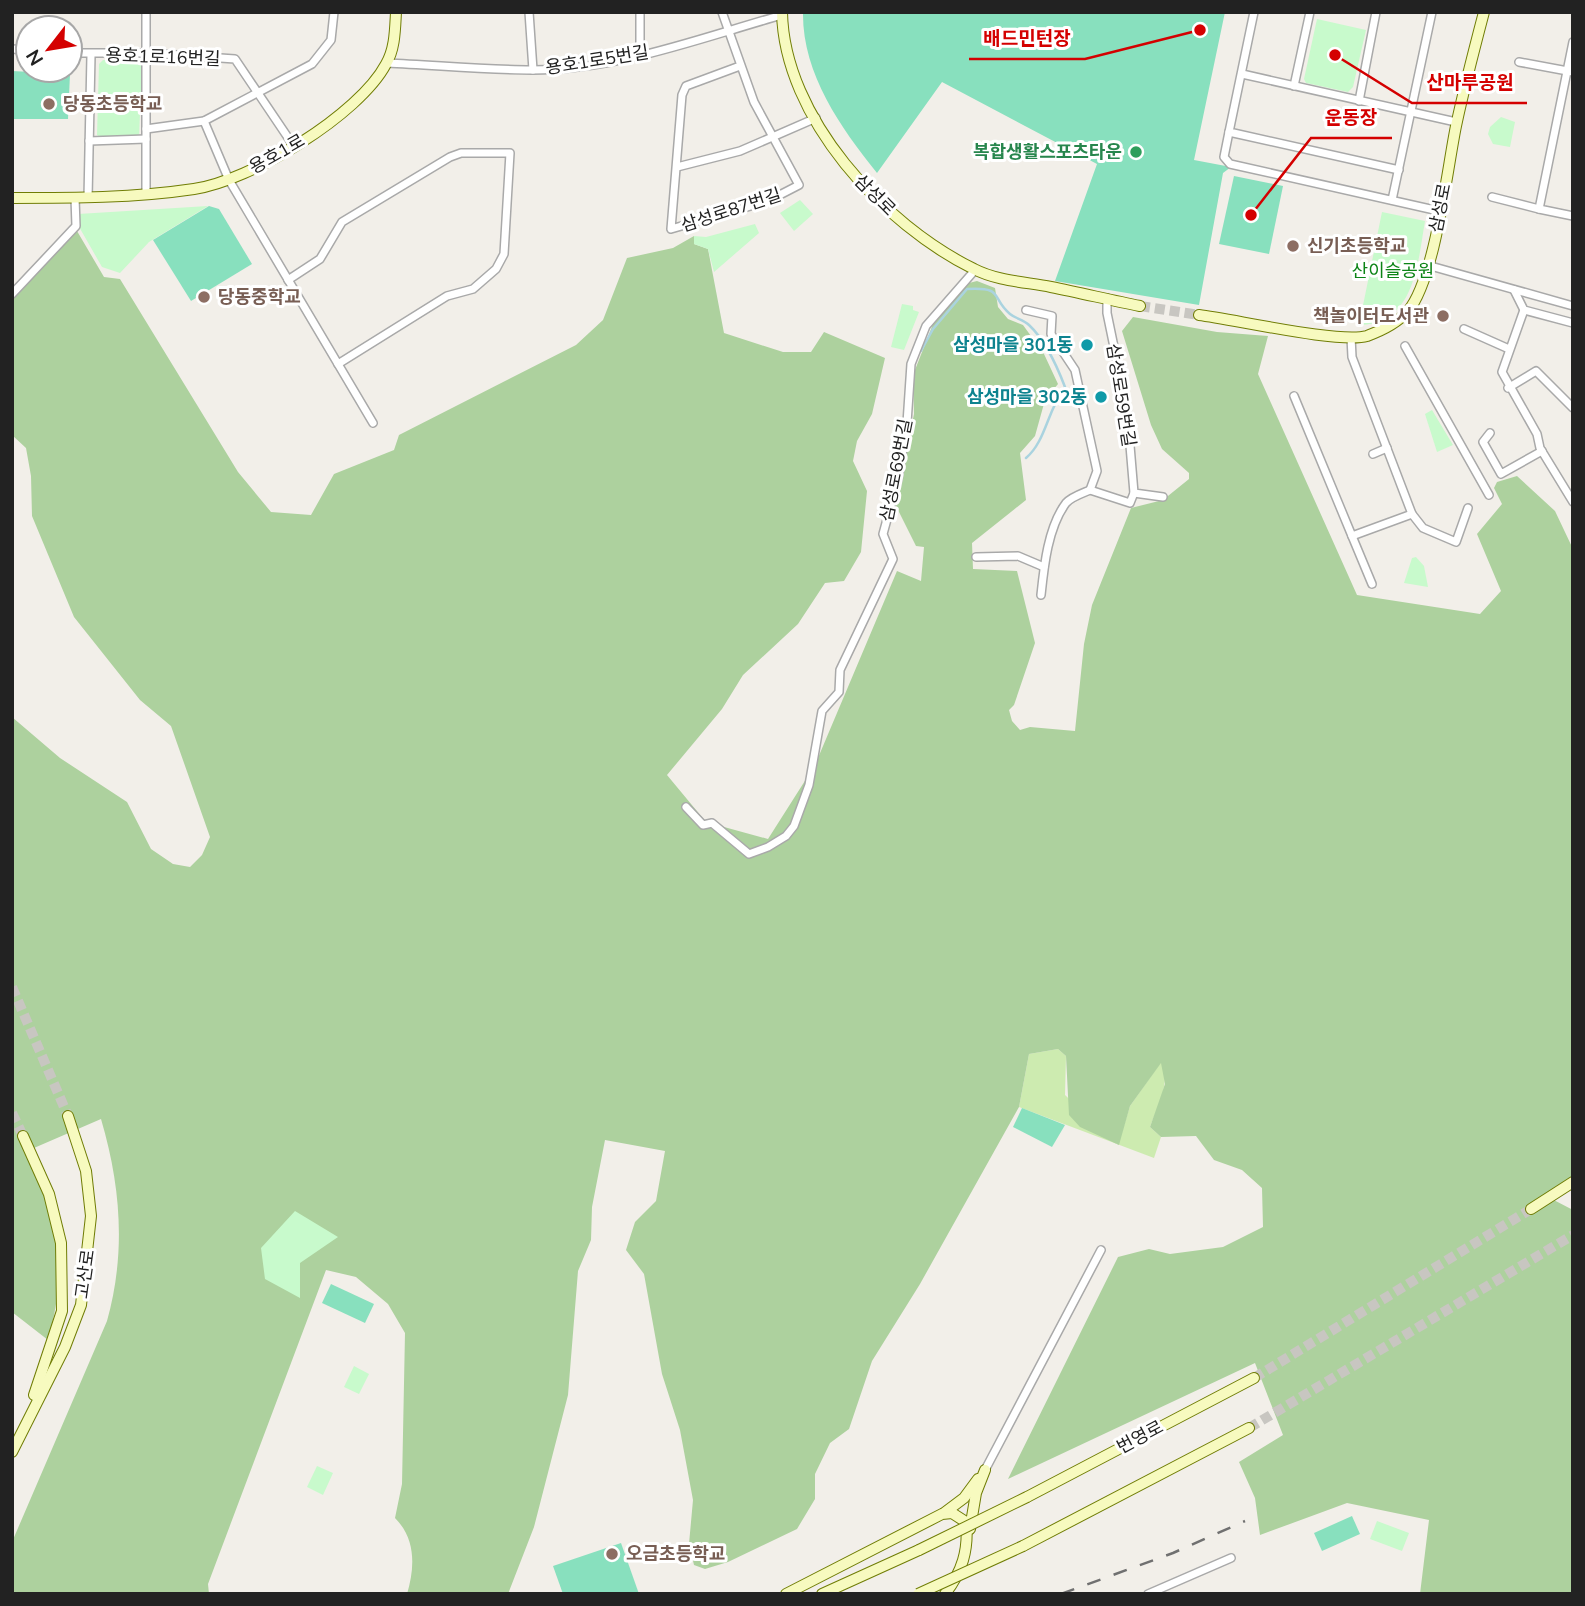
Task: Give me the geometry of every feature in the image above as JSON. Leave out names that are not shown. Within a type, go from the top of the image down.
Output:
[{"type":"street","points":[[146,12],[146,193]]},
{"type":"street","points":[[146,128],[204,121],[312,64],[331,40],[334,12]]},
{"type":"street","name":"용호1로","points":[[12,198],[88,198],[196,189],[229,180],[258,167],[365,96],[387,63],[394,40],[396,12]]},
{"type":"street","points":[[529,12],[533,70]]},
{"type":"street","points":[[640,12],[640,57]]},
{"type":"street","points":[[722,12],[740,66]]},
{"type":"street","points":[[1254,12],[1224,157],[1227,162],[1439,211]]},
{"type":"street","points":[[1294,86],[1310,12]]},
{"type":"street","points":[[1359,101],[1376,12]]},
{"type":"street","points":[[1392,200],[1432,12]]},
{"type":"street","name":"삼성로","points":[[1199,315],[1365,337],[1387,327],[1408,310],[1427,265],[1483,12]]},
{"type":"street","name":"용호1로5번길","points":[[387,63],[533,70],[640,57],[782,14]]},
{"type":"street","name":"삼성로","points":[[782,14],[788,55],[816,118],[852,172],[896,217],[918,235],[975,270],[1140,306]]},
{"type":"street","points":[[1539,209],[1570,72],[1573,42]]},
{"type":"street","name":"용호1로16번길","points":[[84,54],[148,52],[235,59],[293,145]]},
{"type":"street","points":[[88,198],[91,55]]},
{"type":"street","points":[[1518,62],[1570,72]]},
{"type":"street","name":"삼성로87번길","points":[[740,66],[773,139],[799,185],[768,201],[671,229],[682,95],[686,86],[740,66]]},
{"type":"street","points":[[1242,74],[1457,122]]},
{"type":"street","points":[[677,167],[697,164],[773,139],[816,118]]},
{"type":"street","points":[[204,121],[229,180],[373,423]]},
{"type":"street","points":[[1229,132],[1399,170]]},
{"type":"street","points":[[89,141],[146,139]]},
{"type":"street","points":[[288,280],[320,259],[342,222],[450,157],[461,153],[510,153],[504,254],[496,269],[473,289],[447,296],[338,364]]},
{"type":"street","points":[[1492,197],[1573,216]]},
{"type":"street","points":[[12,294],[76,226],[75,198]]},
{"type":"street","points":[[1427,265],[1573,306]]},
{"type":"street","name":"삼성로69번길","points":[[685,807],[704,825],[712,823],[749,854],[786,836],[794,826],[808,785],[822,711],[839,692],[841,670],[893,559],[883,534],[898,479],[907,423],[911,364],[926,326],[975,270]]},
{"type":"street","points":[[1514,290],[1524,310],[1502,372],[1508,388],[1537,435],[1542,451],[1573,502]]},
{"type":"street","name":"삼성로59번길","points":[[1090,490],[1130,503],[1134,493],[1127,410],[1107,313],[1107,298]]},
{"type":"street","points":[[1026,310],[1052,316],[1051,334],[1075,370],[1097,471],[1090,490],[1068,501],[1057,519],[1044,566],[1041,595]]},
{"type":"street","points":[[1524,310],[1573,323]]},
{"type":"street","points":[[1464,329],[1509,349]]},
{"type":"street","points":[[1351,337],[1352,357],[1412,514],[1423,528],[1456,542],[1468,508]]},
{"type":"street","points":[[1405,346],[1489,495]]},
{"type":"street","points":[[1508,388],[1536,371],[1573,408]]},
{"type":"street","points":[[1294,396],[1372,584]]},
{"type":"street","points":[[1490,432],[1483,442],[1501,474],[1542,451]]},
{"type":"street","points":[[1373,454],[1387,448]]},
{"type":"street","points":[[1134,493],[1163,498]]},
{"type":"street","points":[[1352,536],[1412,514]]},
{"type":"street","points":[[976,557],[1017,556],[1044,566]]},
{"type":"street","name":"고산로","points":[[12,1452],[65,1347],[81,1305],[87,1269],[90,1205],[86,1171],[68,1116]]},
{"type":"street","name":"고산로","points":[[23,1136],[49,1194],[61,1243],[62,1311],[25,1422]]},
{"type":"street","points":[[1531,1209],[1573,1182]]},
{"type":"street","points":[[945,1594],[958,1578],[976,1493],[985,1470],[1101,1250]]},
{"type":"street","name":"번영로","points":[[822,1594],[1027,1497],[1254,1378]]},
{"type":"street","points":[[918,1594],[1023,1546],[1249,1428]]},
{"type":"street","points":[[786,1594],[942,1514],[964,1498],[985,1470]]},
{"type":"street","points":[[942,1514],[960,1516],[966,1522],[968,1540]]},
{"type":"street","points":[[1148,1594],[1231,1558]]},
{"type":"green space","name":"복합생활스포츠타운","points":[[803,12],[1225,12],[1194,160],[1231,167],[1223,173],[1199,305],[1055,281],[1097,164],[942,82],[877,173],[837,118],[816,78],[804,35]]},
{"type":"green space","points":[[1317,19],[1366,30],[1353,87],[1348,92],[1306,83],[1304,79]]},
{"type":"green space","points":[[103,60],[138,60],[142,64],[139,138],[97,135],[99,64]]},
{"type":"green space","points":[[12,71],[14,84],[70,84],[68,119],[12,119]]},
{"type":"green space","points":[[1501,117],[1515,122],[1510,147],[1493,144],[1488,134],[1490,127]]},
{"type":"green space","points":[[1234,176],[1283,186],[1269,254],[1219,244]]},
{"type":"green space","points":[[800,200],[813,214],[794,231],[780,213]]},
{"type":"green space","points":[[208,206],[149,242],[120,273],[102,267],[78,225],[78,214]]},
{"type":"green space","points":[[209,206],[219,209],[252,264],[191,301],[153,240]]},
{"type":"green space","name":"산이슬공원","points":[[1382,212],[1425,221],[1420,254],[1403,303],[1392,314],[1378,322],[1359,325]]},
{"type":"green space","points":[[755,224],[759,233],[714,272],[708,249],[694,244],[694,236],[706,237]]},
{"type":"green space","points":[[77,231],[104,277],[120,279],[238,472],[271,512],[311,515],[334,474],[394,450],[399,435],[576,345],[603,320],[627,258],[673,248],[694,236],[694,244],[708,249],[724,333],[783,352],[811,352],[824,332],[885,358],[872,414],[857,441],[853,461],[867,491],[861,552],[844,581],[825,583],[798,624],[743,675],[722,709],[667,775],[706,822],[768,839],[815,765],[897,571],[921,581],[924,547],[916,546],[895,504],[914,414],[913,375],[935,319],[965,284],[977,281],[995,288],[998,307],[1008,319],[1023,325],[1044,354],[1058,384],[1045,400],[1035,436],[1020,453],[1026,500],[972,543],[973,569],[1017,571],[1035,643],[1014,705],[1009,710],[1012,721],[1020,730],[1030,727],[1075,731],[1084,644],[1092,605],[1131,508],[1163,500],[1189,479],[1189,473],[1162,449],[1151,425],[1122,331],[1133,317],[1217,332],[1268,336],[1258,374],[1357,595],[1480,614],[1501,591],[1477,534],[1502,504],[1494,488],[1497,482],[1517,476],[1555,511],[1573,549],[1573,1180],[1548,1197],[1573,1210],[1573,1594],[1420,1594],[1429,1520],[1347,1503],[1260,1535],[1255,1498],[1239,1462],[1283,1435],[1255,1363],[1008,1479],[1118,1257],[1149,1249],[1170,1254],[1223,1247],[1263,1227],[1262,1188],[1242,1170],[1214,1160],[1196,1136],[1161,1137],[1150,1127],[1165,1084],[1161,1063],[1130,1106],[1119,1145],[1080,1127],[1069,1115],[1066,1056],[1058,1049],[1029,1054],[1019,1107],[920,1284],[872,1361],[849,1429],[830,1443],[815,1474],[815,1499],[797,1529],[728,1562],[705,1569],[694,1565],[689,1544],[693,1500],[680,1430],[662,1374],[644,1274],[626,1250],[635,1222],[656,1201],[665,1151],[605,1140],[592,1207],[591,1240],[578,1271],[568,1395],[534,1527],[508,1594],[407,1594],[412,1554],[407,1535],[395,1518],[402,1484],[405,1333],[388,1304],[356,1277],[326,1270],[208,1584],[209,1594],[12,1594],[12,1542],[107,1321],[117,1270],[119,1220],[113,1170],[101,1119],[27,1151],[47,1198],[57,1244],[58,1291],[48,1340],[12,1312],[12,717],[60,758],[127,802],[151,849],[173,864],[190,867],[202,855],[210,837],[171,726],[140,700],[74,617],[32,516],[31,476],[26,448],[12,435],[12,300]]},
{"type":"green space","points":[[902,304],[913,306],[913,310],[919,312],[904,350],[891,347]]},
{"type":"green space","points":[[1432,410],[1453,445],[1437,452],[1425,414]]},
{"type":"green space","points":[[1416,557],[1424,566],[1428,587],[1404,583],[1412,558]]},
{"type":"green space","points":[[1058,1049],[1066,1056],[1065,1095],[1117,1144],[1019,1107],[1029,1054]]},
{"type":"green space","points":[[1161,1062],[1164,1069],[1164,1086],[1150,1127],[1161,1137],[1154,1158],[1118,1144],[1130,1106]]},
{"type":"green space","points":[[1022,1108],[1065,1125],[1052,1147],[1013,1127]]},
{"type":"green space","points":[[295,1211],[338,1237],[300,1263],[300,1298],[265,1279],[261,1248]]},
{"type":"green space","points":[[331,1284],[374,1304],[365,1323],[322,1303]]},
{"type":"green space","points":[[354,1366],[369,1374],[359,1394],[344,1387]]},
{"type":"green space","points":[[317,1466],[333,1473],[323,1495],[307,1487]]},
{"type":"green space","points":[[1352,1516],[1360,1534],[1322,1551],[1314,1533]]},
{"type":"green space","points":[[1377,1521],[1409,1533],[1402,1551],[1370,1539]]},
{"type":"green space","points":[[621,1543],[639,1594],[563,1594],[553,1566]]},
{"type":"waterway","points":[[921,351],[933,329],[967,289],[992,292],[1010,314],[1035,331],[1054,362],[1065,387],[1038,443],[1026,458]]},
{"type":"tunnel","points":[[1140,306],[1199,315]]},
{"type":"tunnel","points":[[12,987],[68,1116]]},
{"type":"tunnel","points":[[12,1113],[23,1136]]},
{"type":"tunnel","points":[[1254,1378],[1531,1209]]},
{"type":"tunnel","points":[[1249,1428],[1573,1235]]},
{"type":"railway","points":[[1061,1594],[1173,1553],[1245,1521]]},
{"type":"place","name":"배드민턴장","points":[[1200,30]]},
{"type":"place","name":"산마루공원","points":[[1335,55]]},
{"type":"place","name":"당동초등학교","points":[[49,104]]},
{"type":"place","name":"복합생활스포츠타운","points":[[1136,152]]},
{"type":"place","name":"운동장","points":[[1251,215]]},
{"type":"place","name":"신기초등학교","points":[[1293,246]]},
{"type":"place","name":"당동중학교","points":[[204,297]]},
{"type":"place","name":"책놀이터도서관","points":[[1443,316]]},
{"type":"place","name":"삼성마을 301동","points":[[1087,345]]},
{"type":"place","name":"삼성마을 302동","points":[[1101,397]]},
{"type":"place","name":"오금초등학교","points":[[612,1554]]}]
